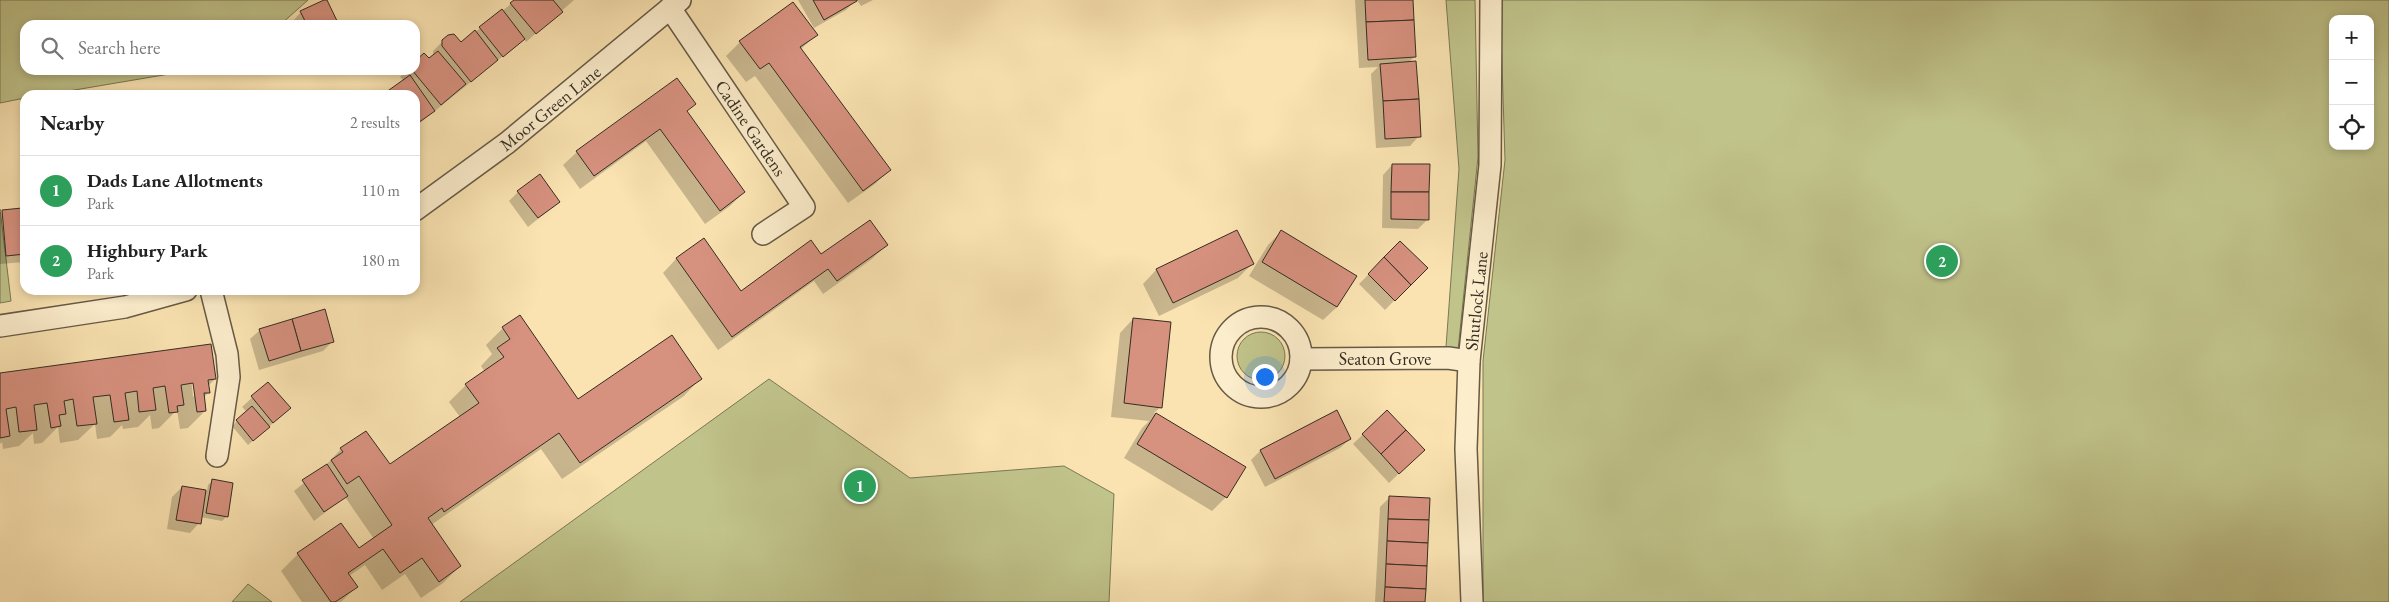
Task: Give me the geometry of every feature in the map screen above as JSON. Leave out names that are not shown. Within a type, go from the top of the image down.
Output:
[{"type":"street","name":"Shutlock Lane","points":[[1472,602],[1466,450],[1469,361],[1490,165],[1491,0]]},
{"type":"street","name":"Moor Green Lane","points":[[420,206],[506,143],[549,107],[583,82],[675,4]]},
{"type":"street","name":"Cadine Gardens","points":[[675,4],[804,207],[763,234]]},
{"type":"street","points":[[0,326],[125,307],[168,295]]},
{"type":"street","points":[[212,295],[227,354],[228,377],[217,456]]},
{"type":"street","name":"Seaton Grove","points":[[1301,358],[1448,358],[1469,361]]},
{"type":"green space","points":[[0,0],[308,0],[286,20],[20,20],[20,75],[163,75],[75,90],[20,90],[20,99],[0,103]]},
{"type":"green space","points":[[1446,0],[1475,0],[1478,157],[1458,350],[1446,347],[1459,169]]},
{"type":"green space","points":[[1500,0],[2389,0],[2389,602],[1483,602],[1483,361],[1505,160]]},
{"type":"green space","points":[[0,209],[11,301],[0,303]]},
{"type":"green space","points":[[1261,332],[1270,334],[1278,339],[1283,347],[1285,356],[1283,365],[1278,373],[1270,378],[1261,380],[1252,378],[1244,373],[1239,365],[1237,356],[1239,347],[1244,339],[1252,334]]},
{"type":"green space","points":[[769,379],[910,478],[1064,466],[1114,494],[1109,602],[460,602]]},
{"type":"green space","points":[[248,584],[272,602],[232,602]]},
{"type":"building","points":[[327,0],[337,20],[304,20],[300,11]]},
{"type":"building","points":[[514,0],[553,0],[563,12],[536,34],[510,3]]},
{"type":"building","points":[[813,0],[857,0],[857,1],[824,20]]},
{"type":"building","points":[[1365,0],[1413,0],[1414,20],[1366,22]]},
{"type":"building","points":[[793,2],[818,35],[800,47],[891,170],[863,191],[769,63],[760,69],[739,41]]},
{"type":"building","points":[[502,9],[525,39],[503,57],[479,27]]},
{"type":"building","points":[[1414,20],[1416,57],[1368,60],[1366,22]]},
{"type":"building","points":[[475,30],[498,60],[471,82],[442,46],[442,40],[448,35],[454,34],[461,42]]},
{"type":"building","points":[[438,51],[466,84],[441,105],[416,75],[420,75],[420,57],[424,53],[429,58]]},
{"type":"building","points":[[1416,61],[1419,99],[1383,101],[1380,64]]},
{"type":"building","points":[[410,75],[435,111],[420,122],[420,90],[389,90]]},
{"type":"building","points":[[677,78],[696,104],[687,111],[745,192],[720,211],[660,129],[594,176],[576,151]]},
{"type":"building","points":[[1419,99],[1421,137],[1385,139],[1383,101]]},
{"type":"building","points":[[1392,164],[1430,164],[1429,192],[1391,192]]},
{"type":"building","points":[[540,174],[560,202],[538,218],[517,191]]},
{"type":"building","points":[[1391,192],[1429,192],[1429,220],[1391,219]]},
{"type":"building","points":[[20,208],[20,255],[6,256],[2,210]]},
{"type":"building","points":[[870,220],[888,245],[837,281],[828,269],[732,337],[676,258],[704,238],[741,291],[811,240],[821,254]]},
{"type":"building","points":[[1237,230],[1254,264],[1173,303],[1156,269]]},
{"type":"building","points":[[1281,230],[1357,276],[1337,307],[1262,262]]},
{"type":"building","points":[[1400,241],[1428,268],[1411,285],[1384,257]]},
{"type":"building","points":[[1384,257],[1411,285],[1395,301],[1368,274]]},
{"type":"building","points":[[325,309],[334,342],[301,351],[292,319]]},
{"type":"building","points":[[520,315],[578,399],[672,335],[702,379],[580,463],[559,433],[444,512],[442,508],[428,518],[461,566],[439,582],[422,558],[400,573],[383,549],[348,573],[358,587],[335,602],[331,602],[297,553],[341,523],[359,548],[392,525],[359,476],[347,484],[331,460],[343,452],[340,448],[366,431],[390,464],[479,403],[465,384],[504,357],[497,348],[510,339],[502,327]]},
{"type":"building","points":[[1133,318],[1171,322],[1162,408],[1124,403]]},
{"type":"building","points":[[292,319],[301,351],[269,361],[259,329]]},
{"type":"building","points":[[211,344],[216,379],[208,380],[210,393],[204,393],[206,411],[197,412],[193,383],[181,385],[184,405],[177,406],[178,412],[169,413],[165,386],[153,388],[156,410],[139,412],[137,391],[125,393],[129,420],[114,422],[110,395],[93,397],[97,424],[77,426],[73,399],[64,401],[66,414],[59,415],[61,426],[51,428],[47,403],[34,405],[37,430],[19,432],[16,407],[6,409],[10,436],[0,438],[0,373]]},
{"type":"building","points":[[268,382],[291,408],[273,423],[251,396]]},
{"type":"building","points":[[252,406],[270,427],[253,441],[236,420]]},
{"type":"building","points":[[1337,410],[1351,439],[1275,479],[1260,450]]},
{"type":"building","points":[[1387,410],[1406,430],[1381,454],[1362,434]]},
{"type":"building","points":[[1156,413],[1246,467],[1227,498],[1137,444]]},
{"type":"building","points":[[1406,430],[1425,450],[1399,474],[1381,454]]},
{"type":"building","points":[[327,464],[348,496],[324,512],[302,480]]},
{"type":"building","points":[[212,479],[233,483],[228,517],[206,513]]},
{"type":"building","points":[[182,486],[206,490],[201,524],[176,520]]},
{"type":"building","points":[[1389,496],[1430,498],[1429,520],[1388,519]]},
{"type":"building","points":[[1388,519],[1429,520],[1428,543],[1387,541]]},
{"type":"building","points":[[1387,541],[1428,543],[1427,566],[1386,564]]},
{"type":"building","points":[[1386,564],[1427,566],[1426,589],[1385,587]]},
{"type":"building","points":[[1385,587],[1426,589],[1425,602],[1384,602]]},
{"type":"place","name":"Highbury Park","points":[[1942,261]]},
{"type":"place","name":"Dads Lane Allotments","points":[[860,486]]}]
